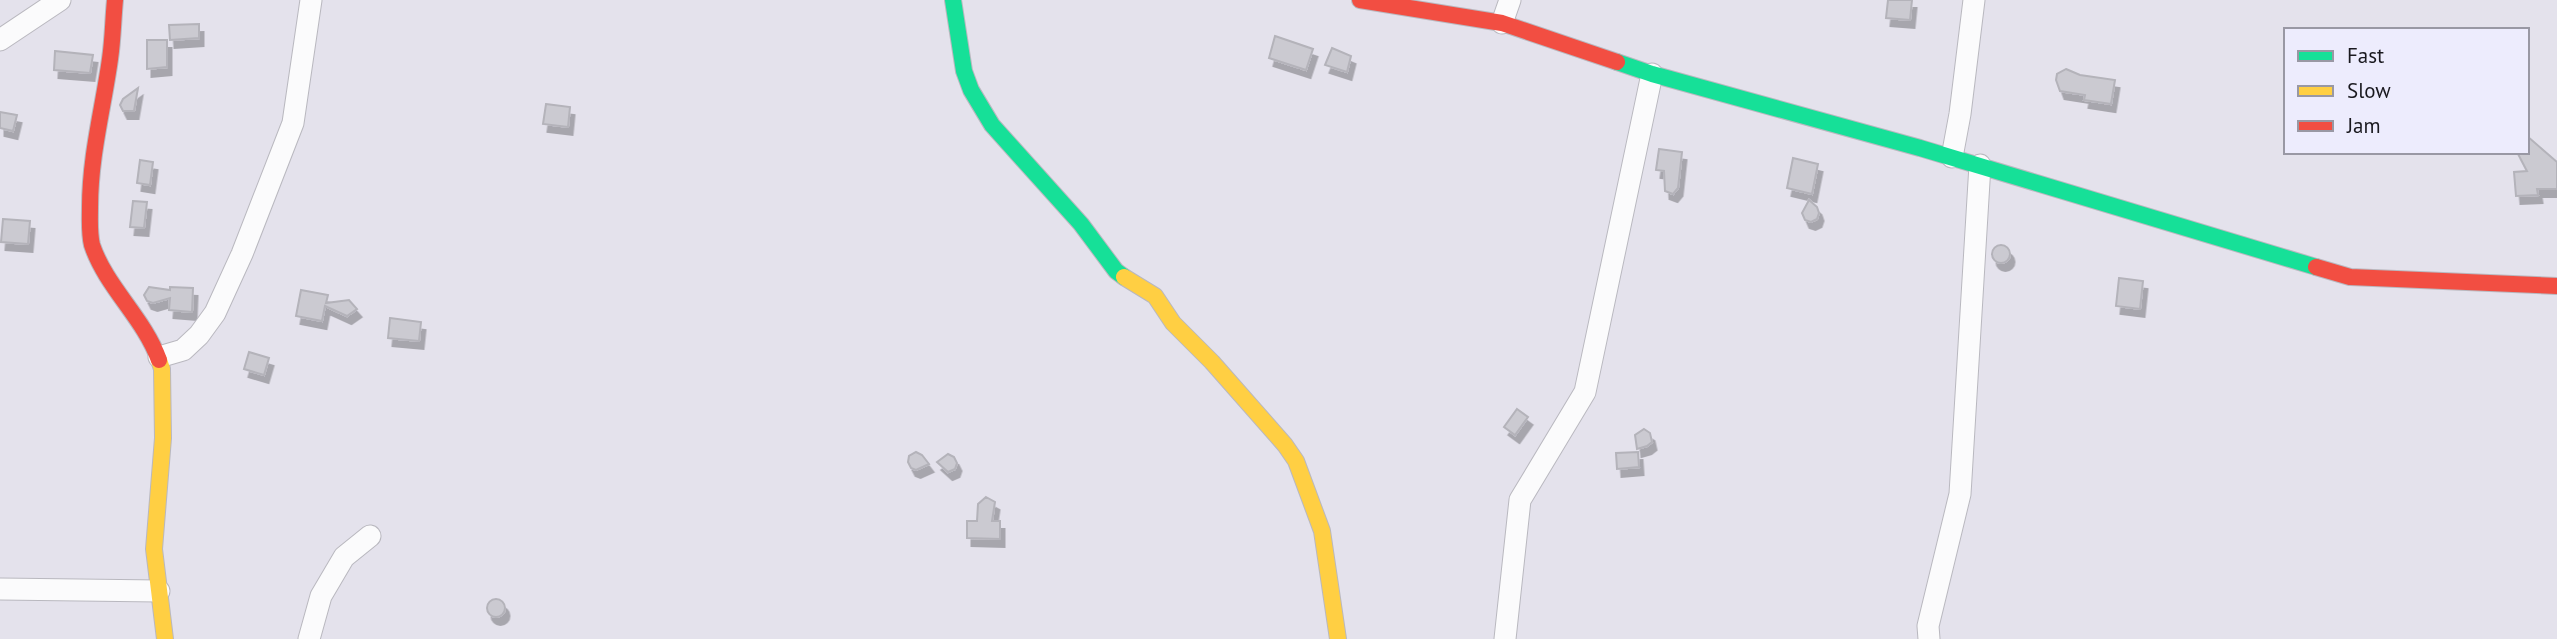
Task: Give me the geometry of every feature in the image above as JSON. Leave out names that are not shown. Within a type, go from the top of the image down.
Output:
[{"type":"street","points":[[0,40],[40,6],[60,0]]},
{"type":"street","points":[[115,0],[110,59],[95,140],[90,188],[90,235],[105,271],[141,324],[159,357],[163,438],[154,549],[165,639]]},
{"type":"street","points":[[159,357],[183,351],[199,335],[215,313],[242,254],[293,122],[311,0]]},
{"type":"street","points":[[953,0],[964,71],[971,90],[992,125],[1082,224],[1116,271],[1155,296],[1173,323],[1212,362],[1296,461],[1322,531],[1338,639]]},
{"type":"street","points":[[1360,0],[1502,23],[1652,74],[1952,157],[2350,277],[2557,286]]},
{"type":"street","points":[[1502,23],[1510,0]]},
{"type":"street","points":[[1952,157],[1974,0]]},
{"type":"street","points":[[1505,639],[1520,500],[1585,392],[1652,74]]},
{"type":"street","points":[[1929,639],[1928,626],[1960,494],[1980,166]]},
{"type":"street","points":[[309,639],[321,596],[344,557],[370,536]]},
{"type":"street","points":[[0,589],[159,591]]},
{"type":"building","points":[[1888,0],[1912,0],[1910,20],[1886,18]]},
{"type":"building","points":[[199,24],[199,38],[170,40],[169,25]]},
{"type":"building","points":[[1275,36],[1313,49],[1306,70],[1269,58]]},
{"type":"building","points":[[147,40],[167,40],[167,67],[147,69]]},
{"type":"building","points":[[1332,48],[1351,56],[1347,72],[1325,65]]},
{"type":"building","points":[[55,51],[93,55],[90,73],[54,70]]},
{"type":"building","points":[[2066,69],[2080,75],[2115,80],[2111,104],[2084,100],[2085,95],[2060,91],[2057,74]]},
{"type":"building","points":[[138,88],[134,111],[123,111],[120,105],[123,99]]},
{"type":"building","points":[[546,104],[570,107],[568,127],[543,124]]},
{"type":"building","points":[[0,112],[17,115],[13,131],[0,128]]},
{"type":"building","points":[[2529,138],[2557,162],[2557,189],[2537,189],[2538,195],[2516,196],[2514,172],[2527,171],[2518,154],[2529,154]]},
{"type":"building","points":[[1659,149],[1682,152],[1678,188],[1673,194],[1665,191],[1664,171],[1656,170]]},
{"type":"building","points":[[1793,158],[1818,164],[1812,194],[1787,188]]},
{"type":"building","points":[[140,160],[153,162],[150,185],[137,183]]},
{"type":"building","points":[[1809,200],[1819,213],[1817,219],[1811,222],[1805,220],[1802,213]]},
{"type":"building","points":[[133,201],[147,202],[144,228],[130,227]]},
{"type":"building","points":[[3,219],[30,221],[28,244],[1,242]]},
{"type":"building","points":[[1997,245],[2005,245],[2010,254],[2008,261],[1997,263],[1992,258],[1992,250]]},
{"type":"building","points":[[2119,278],[2143,281],[2140,309],[2116,306]]},
{"type":"building","points":[[149,287],[170,290],[170,287],[193,288],[192,312],[169,310],[170,298],[153,303],[147,301],[144,295]]},
{"type":"building","points":[[301,290],[328,295],[326,303],[349,300],[357,309],[347,316],[325,306],[322,321],[296,316]]},
{"type":"building","points":[[390,318],[421,322],[419,341],[388,338]]},
{"type":"building","points":[[249,352],[269,358],[264,375],[244,369]]},
{"type":"building","points":[[1517,409],[1528,417],[1515,435],[1504,427]]},
{"type":"building","points":[[1644,429],[1650,433],[1652,442],[1637,449],[1635,435]]},
{"type":"building","points":[[916,452],[929,464],[916,470],[911,468],[908,462],[909,456]]},
{"type":"building","points":[[1638,452],[1639,467],[1617,469],[1616,453]]},
{"type":"building","points":[[948,454],[954,457],[957,463],[955,469],[948,472],[937,462]]},
{"type":"building","points":[[986,497],[995,502],[992,521],[1000,521],[1000,539],[967,538],[967,521],[977,521],[978,504]]},
{"type":"building","points":[[492,599],[500,599],[505,608],[503,615],[492,617],[487,612],[487,604]]},
{"type":"traffic: fast","points":[[953,0],[964,71],[971,90],[992,125],[1081,224],[1116,271],[1124,277]]},
{"type":"traffic: fast","points":[[1617,62],[1920,148],[2316,267]]},
{"type":"traffic: slow","points":[[1124,277],[1155,296],[1173,323],[1212,362],[1296,461],[1322,531],[1338,639]]},
{"type":"traffic: slow","points":[[159,360],[162,369],[163,438],[154,549],[165,639]]},
{"type":"traffic: jam","points":[[115,0],[110,59],[92,169],[90,236],[106,275],[144,330],[159,360]]},
{"type":"traffic: jam","points":[[1360,0],[1502,23],[1617,62]]},
{"type":"traffic: jam","points":[[2316,267],[2350,277],[2557,286]]}]
